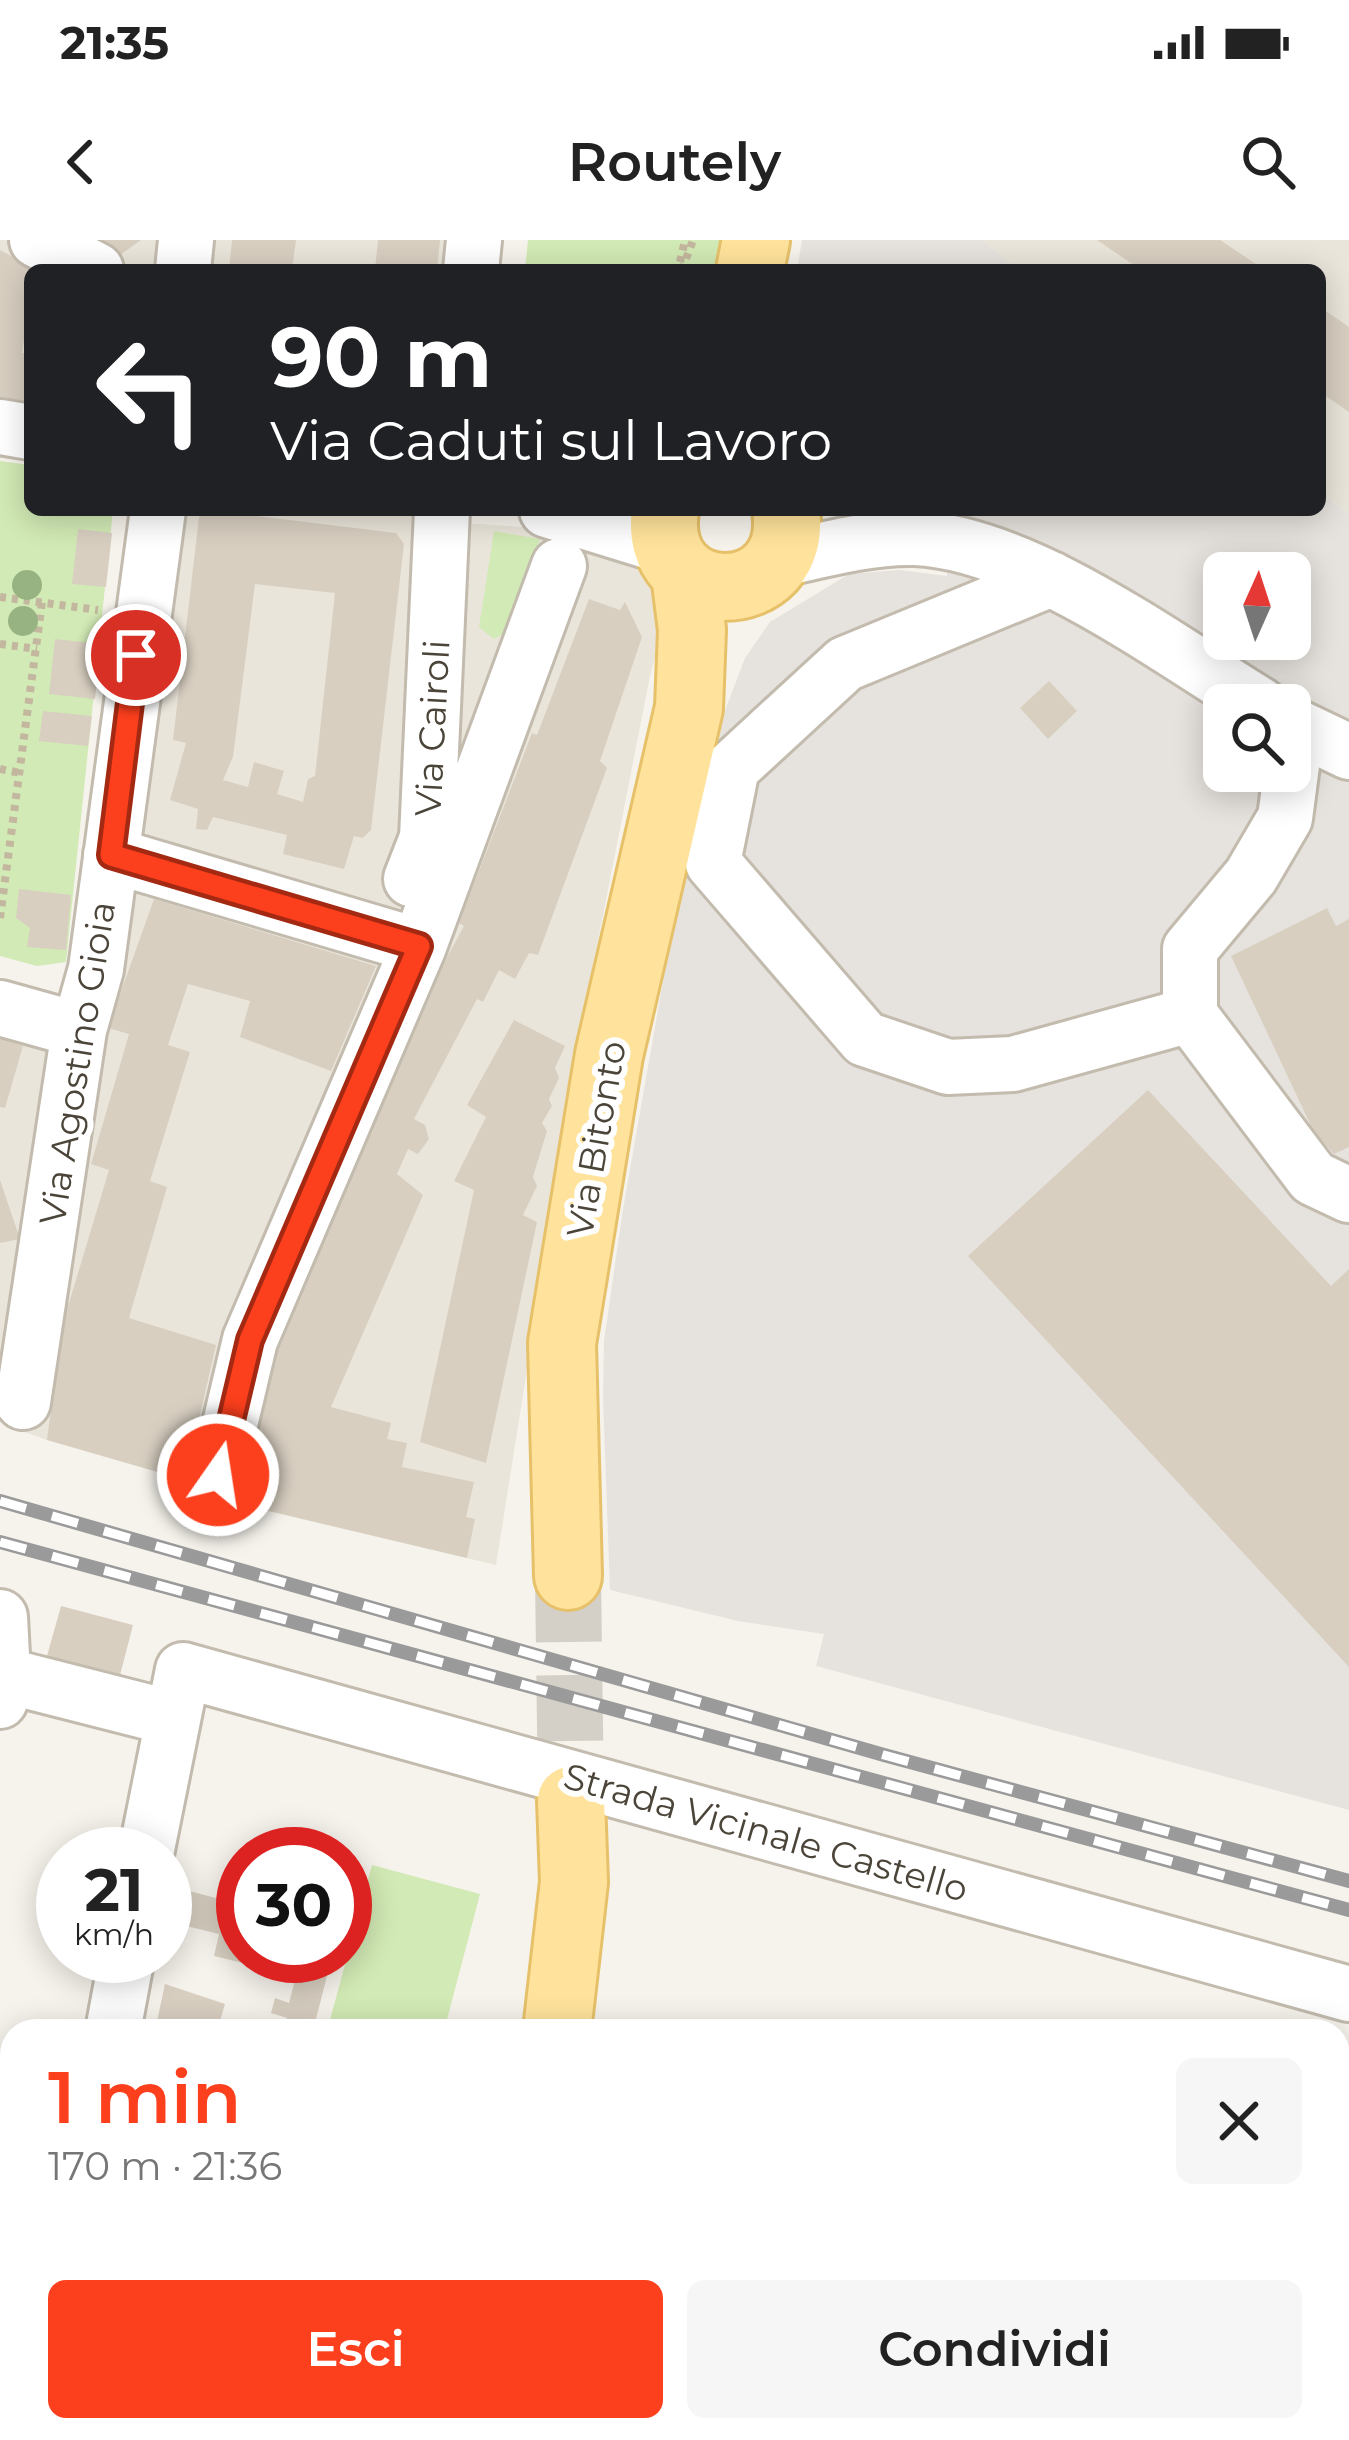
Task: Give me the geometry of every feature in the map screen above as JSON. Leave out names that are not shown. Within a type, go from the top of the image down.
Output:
[{"type":"main road","points":[[672,544],[716,587],[771,551]]},
{"type":"main road","points":[[672,544],[692,630],[689,708]]},
{"type":"main road","points":[[689,708],[771,551]]},
{"type":"main road","name":"Via Bitonto","points":[[568,1576],[562,1343],[609,1055],[689,708]]},
{"type":"main road","points":[[558,2019],[573,1903],[571,1800]]},
{"type":"street","points":[[37,240],[84,264]]},
{"type":"street","name":"Via Agostino Gioia","points":[[23,1402],[79,1030],[96,969],[157,516]]},
{"type":"street","name":"Via Cairoli","points":[[403,942],[428,838],[442,516]]},
{"type":"street","points":[[569,516],[672,544]]},
{"type":"street","points":[[864,516],[1051,578],[1226,684]]},
{"type":"street","points":[[771,551],[931,540]]},
{"type":"street","points":[[218,1475],[250,1340],[403,942],[559,566]]},
{"type":"street","points":[[1051,578],[845,664],[732,768],[712,863],[865,1039],[948,1067],[1013,1064],[1190,1015]]},
{"type":"street","points":[[1311,733],[1349,752]]},
{"type":"street","points":[[1284,792],[1285,818],[1251,876],[1190,950],[1190,1015],[1313,1178],[1349,1195]]},
{"type":"street","points":[[111,855],[403,942]]},
{"type":"street","points":[[0,1008],[79,1030]]},
{"type":"street","points":[[0,1617],[2,1688]]},
{"type":"street","name":"Strada Vicinale Castello","points":[[2,1688],[178,1694],[1349,1994]]},
{"type":"street","points":[[151,1827],[178,1694]]},
{"type":"street","points":[[115,2019],[122,1983]]},
{"type":"path","points":[[0,597],[141,615]]},
{"type":"path","points":[[0,918],[43,602]]},
{"type":"path","points":[[0,644],[37,649]]},
{"type":"path","points":[[0,769],[21,773]]},
{"type":"shaded area","points":[[0,240],[453,240],[451,264],[24,264],[24,410],[0,408]]},
{"type":"shaded area","points":[[802,240],[981,240],[1013,264],[798,264]]},
{"type":"shaded area","points":[[981,240],[1349,240],[1349,514],[1326,497],[1326,264],[1013,264]]},
{"type":"shaded area","points":[[1326,497],[1349,514],[1349,1810],[816,1666],[824,1634],[738,1621],[610,1590],[604,1341],[671,936],[726,708],[745,658],[770,622],[849,574],[900,570],[947,576],[952,516],[1326,516]]},
{"type":"shaded area","points":[[177,516],[421,516],[421,520],[578,531],[639,558],[670,603],[650,676],[583,1017],[496,1565],[239,1504],[240,1493],[5,1425],[8,1416],[0,1414],[0,1020],[92,1045]]},
{"type":"green space","points":[[528,240],[726,240],[723,264],[526,264]]},
{"type":"green space","points":[[0,461],[24,464],[24,516],[112,516],[66,962],[37,966],[0,956]]},
{"type":"green space","points":[[494,531],[540,539],[508,631],[494,639],[479,627]]},
{"type":"green space","points":[[372,1865],[480,1894],[447,2019],[330,2019],[340,1983],[372,1983]]},
{"type":"building","points":[[81,240],[141,240],[120,255]]},
{"type":"building","points":[[232,240],[296,240],[293,264],[230,264]]},
{"type":"building","points":[[378,240],[440,240],[438,264],[376,264]]},
{"type":"building","points":[[1097,240],[1220,240],[1256,264],[1132,264]]},
{"type":"building","points":[[0,250],[26,264],[24,404],[0,401]]},
{"type":"building","points":[[1326,311],[1349,327],[1349,412],[1326,396]]},
{"type":"building","points":[[200,516],[256,516],[396,533],[404,544],[371,830],[363,838],[354,836],[344,869],[283,854],[287,835],[213,817],[207,830],[196,829],[198,809],[170,800],[186,743],[173,740]],"holes":[[[255,584],[335,593],[315,776],[308,779],[303,802],[277,794],[284,771],[254,762],[248,787],[223,780],[233,757]]]},
{"type":"building","points":[[78,529],[112,533],[106,587],[72,584]]},
{"type":"building","points":[[589,599],[620,610],[625,602],[642,637],[600,761],[607,768],[538,955],[529,953],[515,979],[499,970],[483,1002],[477,999],[414,1119],[425,1125],[429,1139],[418,1154],[408,1149],[397,1174],[423,1195],[331,1407],[391,1423],[387,1439],[407,1443],[402,1467],[474,1482],[466,1517],[475,1519],[467,1558],[239,1504],[274,1346],[433,983],[464,926],[459,923]]},
{"type":"building","points":[[55,639],[101,644],[95,699],[49,694]]},
{"type":"building","points":[[1049,681],[1077,711],[1048,739],[1020,708]]},
{"type":"building","points":[[43,711],[92,716],[88,746],[39,741]]},
{"type":"building","points":[[19,889],[71,895],[66,950],[27,947],[30,928],[16,918]]},
{"type":"building","points":[[154,899],[376,966],[331,1071],[240,1037],[250,1001],[188,984],[168,1045],[190,1052],[150,1181],[167,1187],[129,1318],[216,1345],[185,1480],[47,1440],[65,1302],[69,1303],[109,1170],[91,1164],[129,1034],[108,1028]]},
{"type":"building","points":[[1327,908],[1336,926],[1349,919],[1349,1147],[1334,1154],[1313,1130],[1231,956]]},
{"type":"building","points":[[514,1020],[565,1046],[555,1068],[559,1078],[549,1099],[552,1106],[542,1123],[547,1131],[533,1177],[537,1186],[523,1215],[537,1222],[486,1463],[420,1442],[474,1190],[454,1181],[486,1117],[467,1105]]},
{"type":"building","points":[[0,1039],[23,1046],[5,1108],[0,1107]]},
{"type":"building","points":[[1148,1090],[1331,1286],[1349,1269],[1349,1667],[968,1256]]},
{"type":"building","points":[[0,1180],[20,1239],[0,1243]]},
{"type":"building","points":[[61,1606],[133,1625],[118,1683],[45,1663]]},
{"type":"building","points":[[192,1892],[216,1898],[216,1933],[192,1927]]},
{"type":"building","points":[[294,1983],[325,1983],[316,2019],[287,2019],[271,2013],[275,1998],[289,2003]]},
{"type":"building","points":[[165,1984],[225,2004],[221,2019],[158,2019]]},
{"type":"tunnel","points":[[568,1576],[571,1800]]},
{"type":"railway","points":[[0,1501],[884,1755],[1349,1881]]},
{"type":"railway","points":[[0,1542],[1349,1910]]},
{"type":"route","points":[[136,655],[111,855],[419,946],[250,1340],[218,1475]]}]
